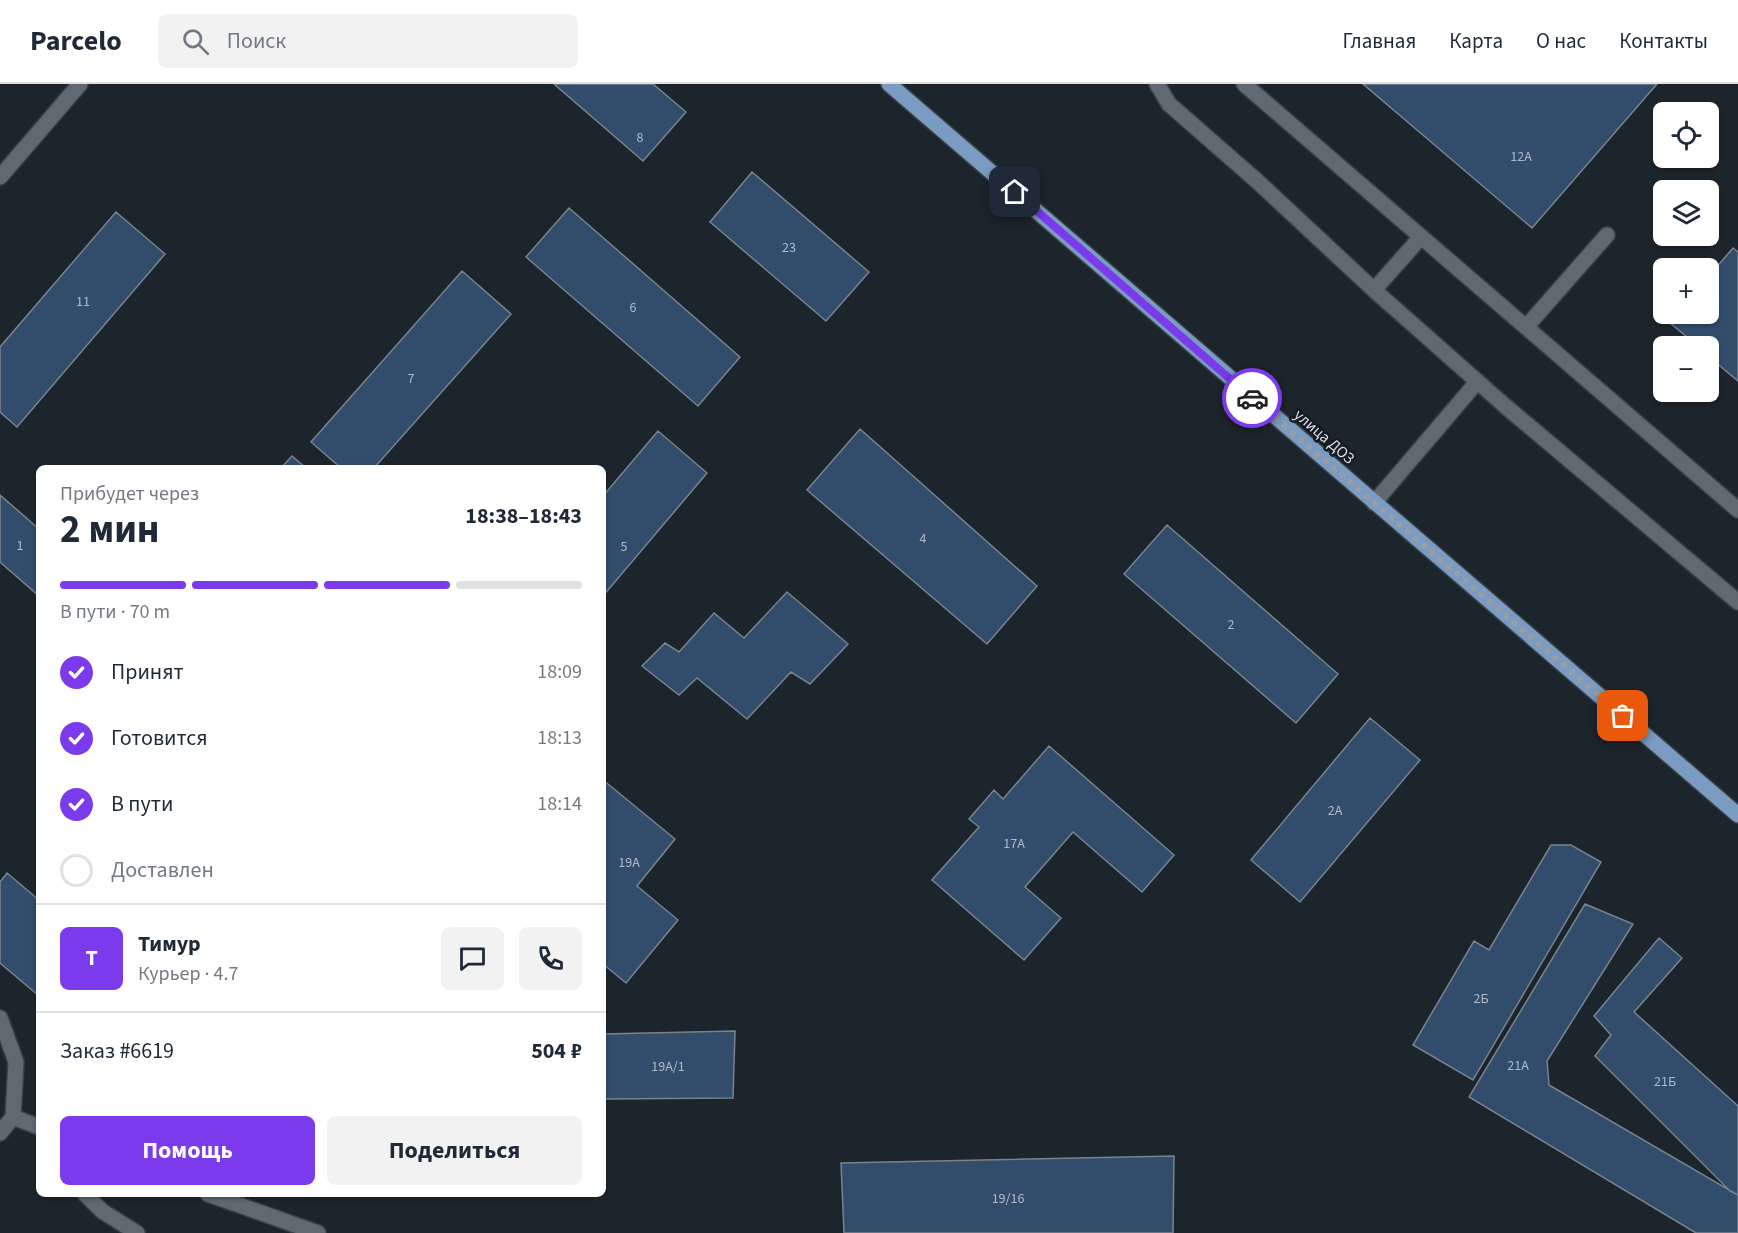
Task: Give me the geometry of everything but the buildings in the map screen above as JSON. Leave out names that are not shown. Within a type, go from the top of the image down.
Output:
[{"type":"main road","name":"улица ДОЗ","points":[[889,84],[1738,815]]},
{"type":"street","points":[[0,177],[80,84]]},
{"type":"street","points":[[1156,84],[1169,104],[1257,181],[1477,382],[1738,602]]},
{"type":"street","points":[[1244,84],[1738,510]]},
{"type":"street","points":[[1526,327],[1608,235]]},
{"type":"street","points":[[1374,290],[1420,238]]},
{"type":"street","points":[[1374,503],[1477,382]]},
{"type":"street","points":[[0,1018],[16,1062],[13,1117],[0,1133]]},
{"type":"street","points":[[13,1117],[36,1126]]},
{"type":"street","points":[[88,1197],[102,1211],[137,1233]]},
{"type":"street","points":[[216,1197],[318,1233]]},
{"type":"way so far","points":[[1252,398],[1623,716]]},
{"type":"route","points":[[1015,192],[1252,398]]}]
